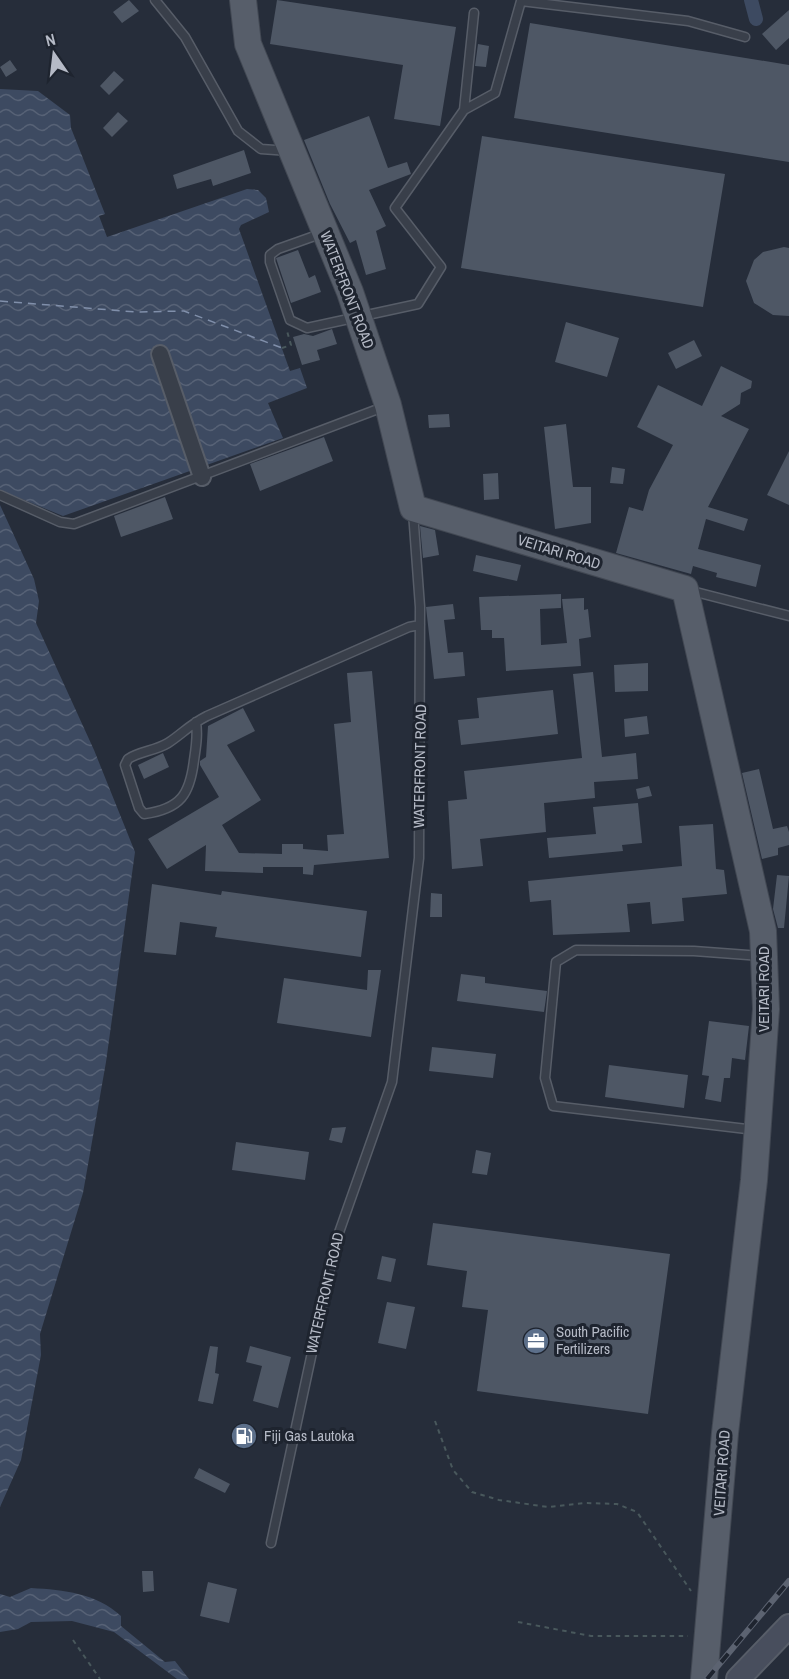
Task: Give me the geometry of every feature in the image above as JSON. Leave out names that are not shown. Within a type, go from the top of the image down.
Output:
[{"type":"main road","name":"WATERFRONT ROAD","points":[[243,0],[248,44],[358,316],[388,405],[413,508]]},
{"type":"main road","name":"VEITARI ROAD","points":[[413,508],[685,589],[763,931],[766,1009],[757,1130],[725,1432],[704,1679]]},
{"type":"street","points":[[160,354],[202,477]]},
{"type":"street","points":[[738,1679],[789,1626]]},
{"type":"lane","points":[[155,0],[185,37],[238,131],[261,149],[292,152]]},
{"type":"lane","points":[[325,233],[278,249],[270,255],[270,262],[291,320],[307,328],[418,304],[441,267],[395,208],[464,110],[495,93],[521,1],[688,21],[745,37]]},
{"type":"lane","points":[[464,110],[474,13]]},
{"type":"lane","points":[[0,495],[60,522],[74,524],[388,405]]},
{"type":"lane","name":"WATERFRONT ROAD","points":[[271,1543],[336,1241],[392,1082],[419,858],[420,625],[413,508]]},
{"type":"lane","points":[[685,589],[789,616]]},
{"type":"lane","points":[[196,722],[198,732],[191,786],[177,802],[157,812],[144,814],[139,808],[125,765],[128,759],[167,744],[196,722],[355,650],[409,627],[420,625]]},
{"type":"lane","points":[[757,1130],[553,1106],[545,1078],[556,962],[576,950],[694,951],[764,956]]},
{"type":"path","points":[[282,348],[291,345],[286,326],[291,320]]},
{"type":"path","points":[[435,1421],[453,1470],[472,1492],[499,1500],[548,1507],[585,1503],[617,1504],[637,1512],[671,1558],[709,1628],[591,1636],[518,1622]]},
{"type":"path","points":[[73,1640],[100,1679]]},
{"type":"water","points":[[0,89],[38,91],[70,115],[71,128],[105,214],[99,216],[107,237],[247,189],[258,190],[266,198],[269,212],[241,225],[239,229],[290,371],[300,368],[307,388],[268,403],[283,438],[63,516],[0,490]]},
{"type":"water","points":[[0,505],[34,579],[39,601],[36,623],[94,750],[135,852],[106,1062],[83,1193],[40,1334],[41,1355],[21,1460],[0,1507]]},
{"type":"water","points":[[31,1588],[79,1594],[101,1602],[121,1616],[121,1626],[165,1662],[175,1661],[189,1679],[177,1679],[114,1632],[72,1621],[31,1622],[18,1629],[0,1632],[0,1594],[10,1597]]},
{"type":"building","points":[[129,0],[139,11],[122,23],[113,12]]},
{"type":"building","points":[[277,0],[456,27],[440,126],[394,119],[403,65],[270,44]]},
{"type":"building","points":[[789,10],[789,38],[776,50],[762,34]]},
{"type":"building","points":[[530,23],[789,65],[789,162],[514,118]]},
{"type":"building","points":[[478,44],[489,46],[486,67],[475,66]]},
{"type":"building","points":[[10,60],[17,70],[6,77],[0,67]]},
{"type":"building","points":[[114,71],[124,80],[109,95],[100,86]]},
{"type":"building","points":[[118,112],[128,121],[112,137],[103,128]]},
{"type":"building","points":[[369,116],[388,168],[407,162],[411,174],[369,190],[386,226],[376,231],[386,269],[366,275],[356,240],[350,243],[330,204],[304,140]]},
{"type":"building","points":[[482,136],[725,174],[703,307],[461,268]]},
{"type":"building","points":[[244,150],[251,173],[213,186],[211,179],[177,189],[173,175]]},
{"type":"building","points":[[789,248],[789,316],[773,315],[754,303],[746,281],[754,260],[763,252]]},
{"type":"building","points":[[298,250],[309,278],[315,275],[321,292],[291,303],[276,258]]},
{"type":"building","points":[[566,322],[619,338],[607,377],[555,362]]},
{"type":"building","points":[[332,329],[337,344],[317,350],[320,360],[302,365],[293,337],[304,334],[313,336]]},
{"type":"building","points":[[694,340],[702,356],[676,369],[668,353]]},
{"type":"building","points":[[721,366],[752,381],[751,388],[741,393],[740,404],[721,416],[749,429],[708,507],[748,519],[744,531],[706,519],[698,549],[761,565],[756,587],[716,577],[717,573],[693,566],[691,574],[616,553],[629,507],[643,511],[649,490],[673,445],[637,427],[658,385],[702,406]]},
{"type":"building","points":[[449,414],[450,427],[429,428],[428,415]]},
{"type":"building","points":[[566,424],[573,487],[591,487],[591,523],[555,529],[544,427]]},
{"type":"building","points":[[324,437],[333,461],[260,491],[250,464]]},
{"type":"building","points":[[789,451],[789,505],[767,495]]},
{"type":"building","points":[[612,467],[625,469],[623,484],[610,483]]},
{"type":"building","points":[[498,473],[499,499],[484,500],[483,474]]},
{"type":"building","points":[[165,497],[173,519],[121,537],[114,516]]},
{"type":"building","points":[[420,526],[435,530],[439,555],[423,558]]},
{"type":"building","points":[[476,555],[521,565],[517,581],[473,571]]},
{"type":"building","points":[[561,594],[561,608],[540,609],[541,645],[567,643],[562,599],[584,598],[584,610],[588,609],[591,637],[579,639],[581,666],[506,671],[504,638],[492,638],[492,630],[481,630],[479,597]]},
{"type":"building","points":[[453,604],[455,619],[444,620],[448,653],[463,652],[465,676],[434,679],[426,607]]},
{"type":"building","points":[[648,663],[648,691],[615,692],[614,665]]},
{"type":"building","points":[[372,671],[389,858],[314,865],[313,875],[303,874],[303,867],[263,867],[263,873],[205,871],[206,845],[167,869],[148,839],[219,797],[200,765],[200,761],[206,757],[208,726],[243,708],[255,731],[227,745],[261,800],[222,825],[239,853],[282,854],[282,844],[303,844],[303,849],[328,851],[327,835],[344,834],[334,724],[351,722],[347,673]]},
{"type":"building","points":[[593,672],[602,757],[636,753],[638,779],[594,782],[595,798],[544,803],[546,832],[480,839],[483,866],[452,869],[448,801],[467,799],[464,771],[582,758],[573,674]]},
{"type":"building","points":[[553,690],[558,734],[461,745],[458,720],[479,718],[477,698]]},
{"type":"building","points":[[647,716],[649,734],[625,737],[624,719]]},
{"type":"building","points":[[163,753],[169,767],[144,779],[138,765]]},
{"type":"building","points":[[759,769],[773,829],[787,826],[789,832],[789,845],[778,848],[778,855],[762,859],[742,773]]},
{"type":"building","points":[[649,786],[652,796],[638,799],[636,789]]},
{"type":"building","points":[[638,803],[642,843],[622,845],[623,851],[549,858],[547,838],[596,834],[593,807]]},
{"type":"building","points":[[713,824],[716,869],[724,870],[727,894],[682,898],[684,921],[652,924],[650,902],[627,904],[630,932],[553,935],[551,900],[530,902],[528,881],[682,866],[679,826]]},
{"type":"building","points":[[777,875],[789,876],[784,928],[778,928],[773,909]]},
{"type":"building","points":[[152,884],[221,895],[222,891],[367,911],[361,957],[215,937],[217,927],[180,922],[176,955],[144,952]]},
{"type":"building","points":[[431,893],[442,894],[442,917],[430,917]]},
{"type":"building","points":[[368,970],[381,970],[371,1037],[277,1023],[284,978],[367,990]]},
{"type":"building","points":[[461,974],[485,977],[485,983],[547,991],[544,1012],[457,1001]]},
{"type":"building","points":[[709,1021],[749,1026],[745,1060],[732,1058],[730,1078],[724,1078],[721,1102],[705,1099],[709,1076],[702,1075]]},
{"type":"building","points":[[432,1047],[496,1054],[493,1078],[429,1071]]},
{"type":"building","points":[[609,1065],[688,1075],[684,1108],[605,1097]]},
{"type":"building","points":[[346,1127],[342,1143],[329,1140],[332,1128]]},
{"type":"building","points":[[236,1142],[309,1152],[305,1180],[232,1170]]},
{"type":"building","points":[[476,1150],[491,1153],[487,1175],[472,1173]]},
{"type":"building","points":[[433,1223],[670,1254],[648,1414],[477,1391],[488,1310],[462,1307],[467,1271],[427,1265]]},
{"type":"building","points":[[382,1256],[396,1259],[391,1282],[377,1279]]},
{"type":"building","points":[[387,1302],[415,1307],[406,1349],[378,1343]]},
{"type":"building","points":[[210,1346],[218,1347],[215,1373],[219,1374],[213,1404],[198,1401]]},
{"type":"building","points":[[250,1346],[291,1357],[278,1408],[253,1401],[262,1366],[246,1362]]},
{"type":"building","points":[[199,1468],[230,1484],[225,1493],[194,1478]]},
{"type":"building","points":[[142,1571],[153,1571],[154,1591],[143,1592]]},
{"type":"building","points":[[208,1582],[237,1589],[229,1623],[200,1616]]},
{"type":"waterway","points":[[751,0],[756,19]]},
{"type":"ferry route","points":[[0,301],[136,312],[184,311],[282,348]]},
{"type":"railway","points":[[707,1679],[789,1581]]},
{"type":"place","name":"South Pacific Fertilizers","points":[[536,1341]]},
{"type":"place","name":"Fiji Gas Lautoka","points":[[244,1436]]}]
